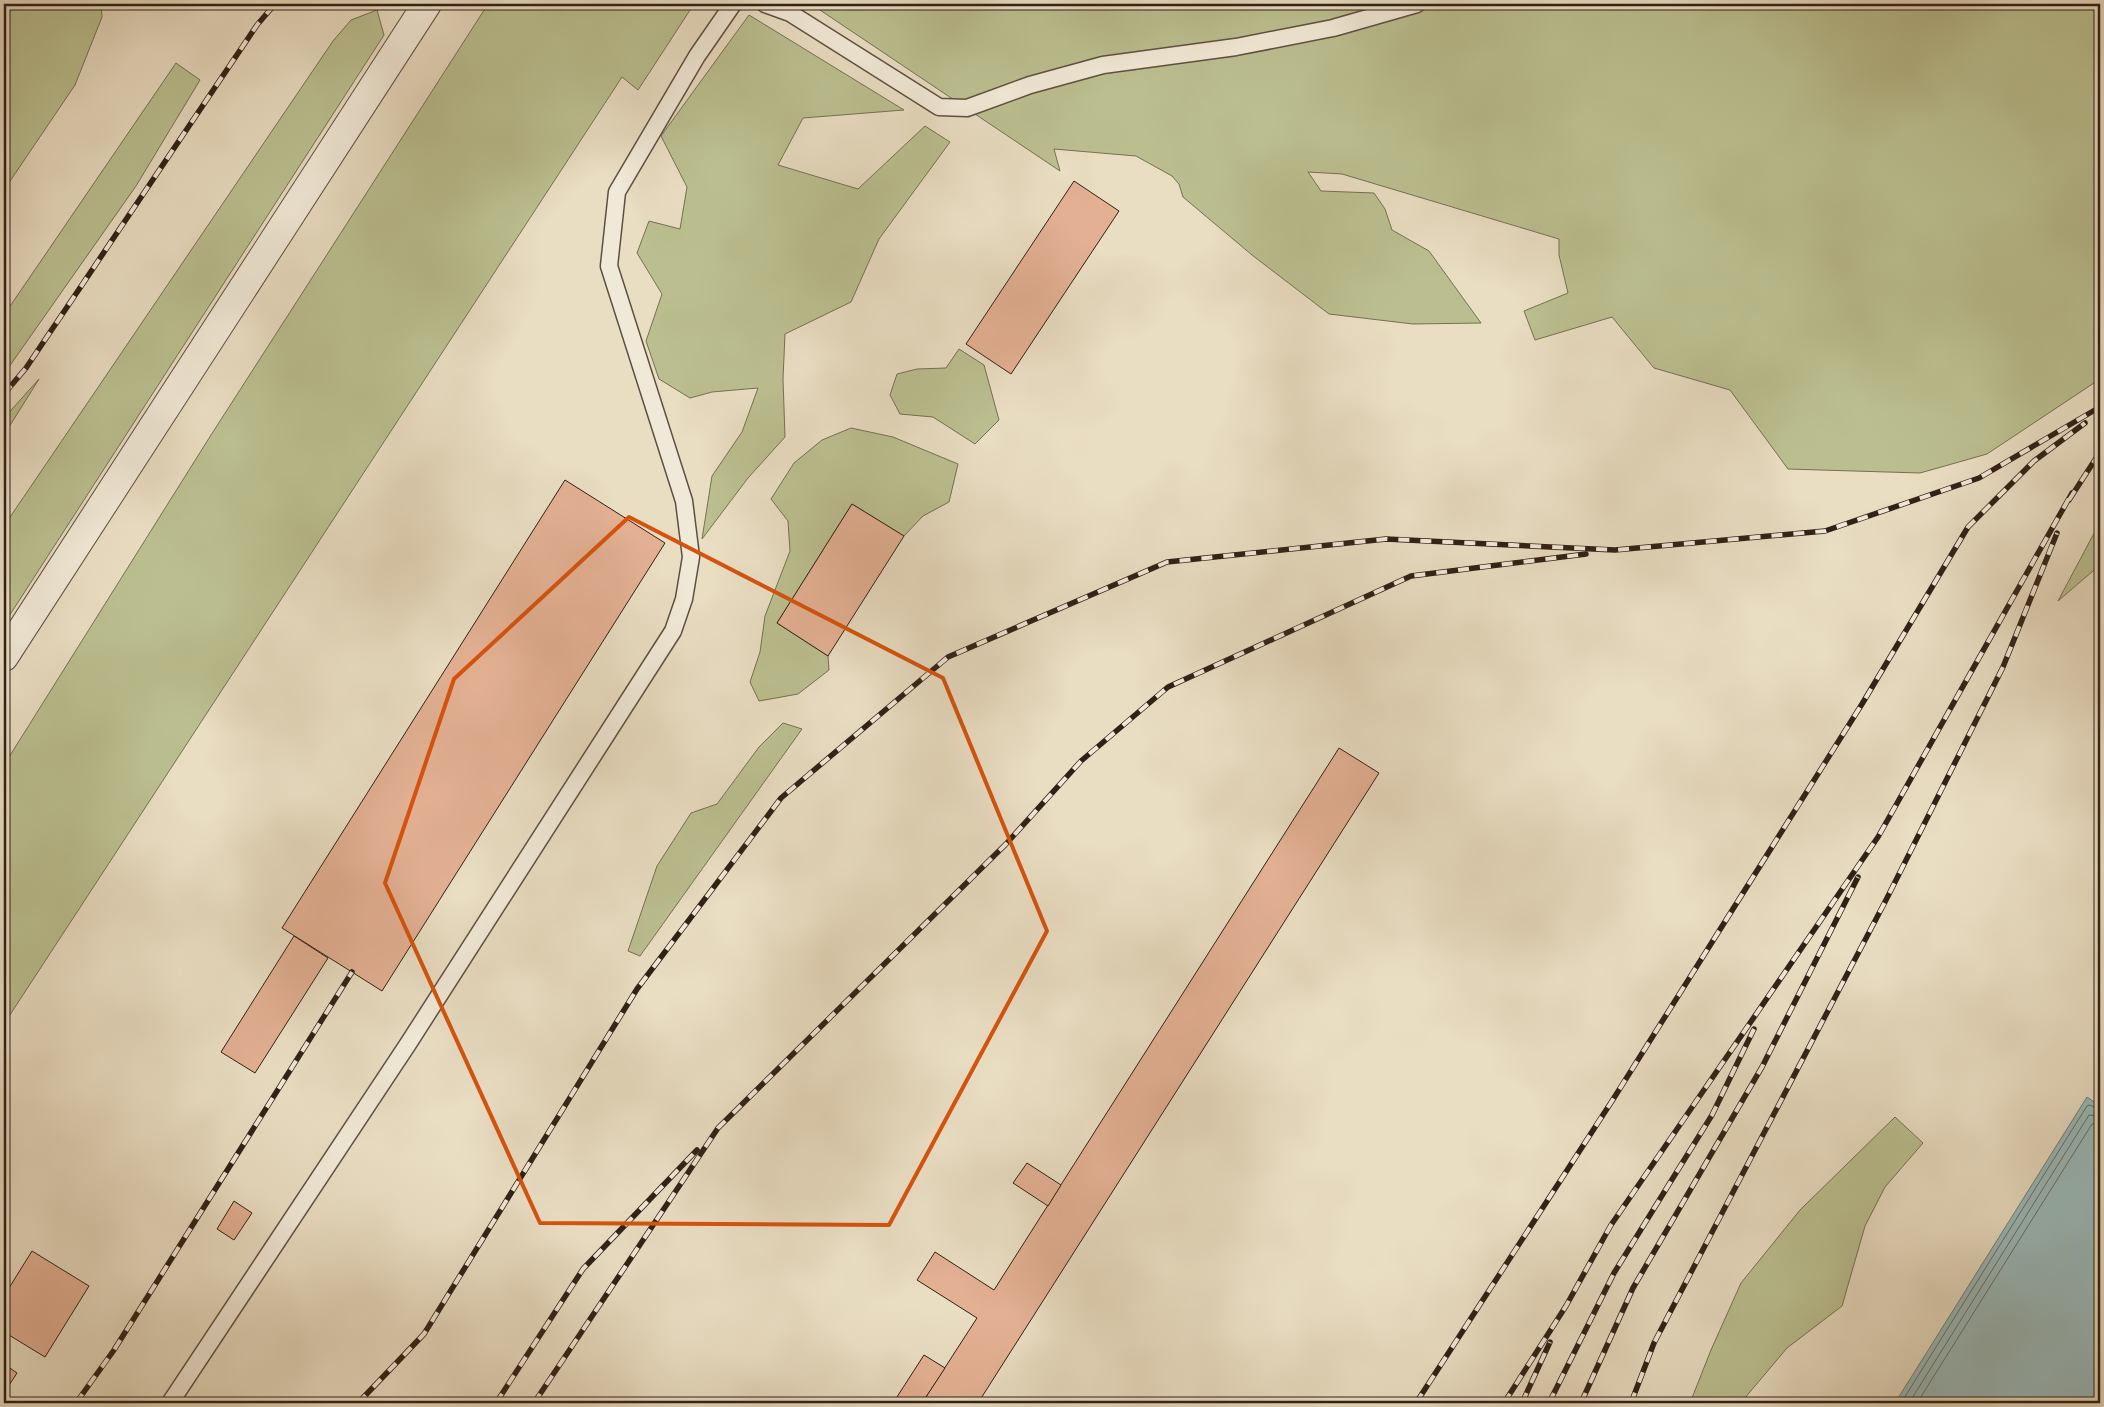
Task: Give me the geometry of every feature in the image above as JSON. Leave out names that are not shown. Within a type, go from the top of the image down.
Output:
[{"type":"street","points":[[4,657],[427,4]]},
{"type":"lane","points":[[170,1403],[413,1036],[672,631],[684,599],[691,557],[684,502],[609,266],[617,192],[697,56],[733,4]]},
{"type":"lane","points":[[765,4],[790,13],[939,107],[967,108],[1030,85],[1103,65],[1236,47],[1333,28],[1417,4]]},
{"type":"highlighted area","points":[[629,517],[943,678],[1047,931],[889,1225],[540,1223],[385,883],[454,679]]},
{"type":"green space","points":[[4,4],[101,4],[102,17],[75,85],[4,190]]},
{"type":"green space","points":[[488,4],[694,4],[638,90],[622,77],[4,1024],[4,765],[211,435]]},
{"type":"green space","points":[[811,4],[2100,4],[2100,379],[1987,454],[1920,473],[1788,469],[1730,390],[1654,368],[1612,317],[1535,340],[1524,311],[1568,293],[1559,255],[1559,239],[1342,174],[1308,172],[1321,191],[1374,193],[1385,209],[1392,230],[1429,251],[1481,323],[1413,324],[1329,314],[1252,255],[1183,197],[1179,184],[1172,176],[1136,156],[1054,149],[1060,171]]},
{"type":"green space","points":[[377,10],[384,35],[4,624],[4,526],[333,41],[351,20]]},
{"type":"green space","points":[[749,15],[904,110],[803,118],[778,165],[858,189],[925,126],[950,142],[879,239],[851,302],[785,334],[783,379],[785,437],[748,478],[702,539],[712,476],[742,432],[758,388],[712,392],[690,398],[659,379],[646,341],[662,294],[637,253],[649,221],[680,229],[687,187],[661,136]]},
{"type":"green space","points":[[176,63],[200,80],[136,186],[4,374],[4,315]]},
{"type":"green space","points":[[959,349],[984,365],[999,420],[975,444],[933,417],[900,414],[890,395],[897,374],[917,369],[946,368]]},
{"type":"green space","points":[[39,379],[4,435],[4,418]]},
{"type":"green space","points":[[851,428],[893,437],[958,464],[949,502],[923,516],[904,536],[852,504],[777,623],[828,656],[829,670],[798,694],[759,701],[750,682],[760,652],[765,616],[790,551],[788,521],[771,499],[794,463],[822,440]]},
{"type":"green space","points":[[2100,522],[2100,565],[2058,601]]},
{"type":"green space","points":[[783,723],[802,729],[640,956],[628,951],[657,866],[691,813],[717,804],[759,747]]},
{"type":"green space","points":[[1895,1117],[1923,1143],[1885,1187],[1865,1226],[1842,1306],[1787,1348],[1744,1399],[1743,1403],[1690,1403],[1741,1283],[1800,1210]]},
{"type":"water","points":[[2087,1097],[2100,1106],[2100,1403],[1895,1403]]},
{"type":"building","points":[[1074,181],[1119,211],[1011,374],[966,344]]},
{"type":"building","points":[[565,480],[665,543],[382,991],[282,928]]},
{"type":"building","points":[[852,504],[904,536],[828,656],[777,623]]},
{"type":"building","points":[[1339,748],[1379,773],[978,1403],[922,1403],[977,1318],[917,1280],[935,1252],[994,1290]]},
{"type":"building","points":[[294,936],[328,958],[255,1073],[221,1052]]},
{"type":"building","points":[[1027,1163],[1061,1185],[1048,1206],[1013,1183]]},
{"type":"building","points":[[234,1201],[252,1213],[234,1240],[217,1229]]},
{"type":"building","points":[[32,1251],[89,1286],[45,1357],[4,1332],[4,1296]]},
{"type":"building","points":[[924,1355],[945,1368],[922,1403],[900,1403],[895,1400]]},
{"type":"building","points":[[4,1364],[17,1373],[4,1393]]},
{"type":"railway","points":[[4,394],[26,368],[257,25],[275,4]]},
{"type":"railway","points":[[358,1403],[424,1334],[637,989],[781,798],[948,657],[1167,562],[1386,539],[1615,550],[1825,531],[1979,478],[2100,407]]},
{"type":"railway","points":[[1416,1403],[1612,1101],[1862,704],[1968,527],[2034,461],[2085,423]]},
{"type":"railway","points":[[2069,500],[2100,452]]},
{"type":"railway","points":[[1504,1403],[1566,1306],[1611,1225],[1878,837],[2072,493]]},
{"type":"railway","points":[[1631,1403],[1654,1343],[1886,900],[2003,667],[2057,533]]},
{"type":"railway","points":[[534,1403],[718,1128],[1006,844],[1081,761],[1168,687],[1411,576],[1586,554]]},
{"type":"railway","points":[[1581,1403],[1633,1288],[1762,1067],[1858,877]]},
{"type":"railway","points":[[76,1403],[114,1350],[352,972]]},
{"type":"railway","points":[[1549,1403],[1614,1273],[1712,1115],[1754,1029]]},
{"type":"railway","points":[[496,1403],[583,1269],[697,1150]]},
{"type":"railway","points":[[1522,1403],[1550,1342]]}]
